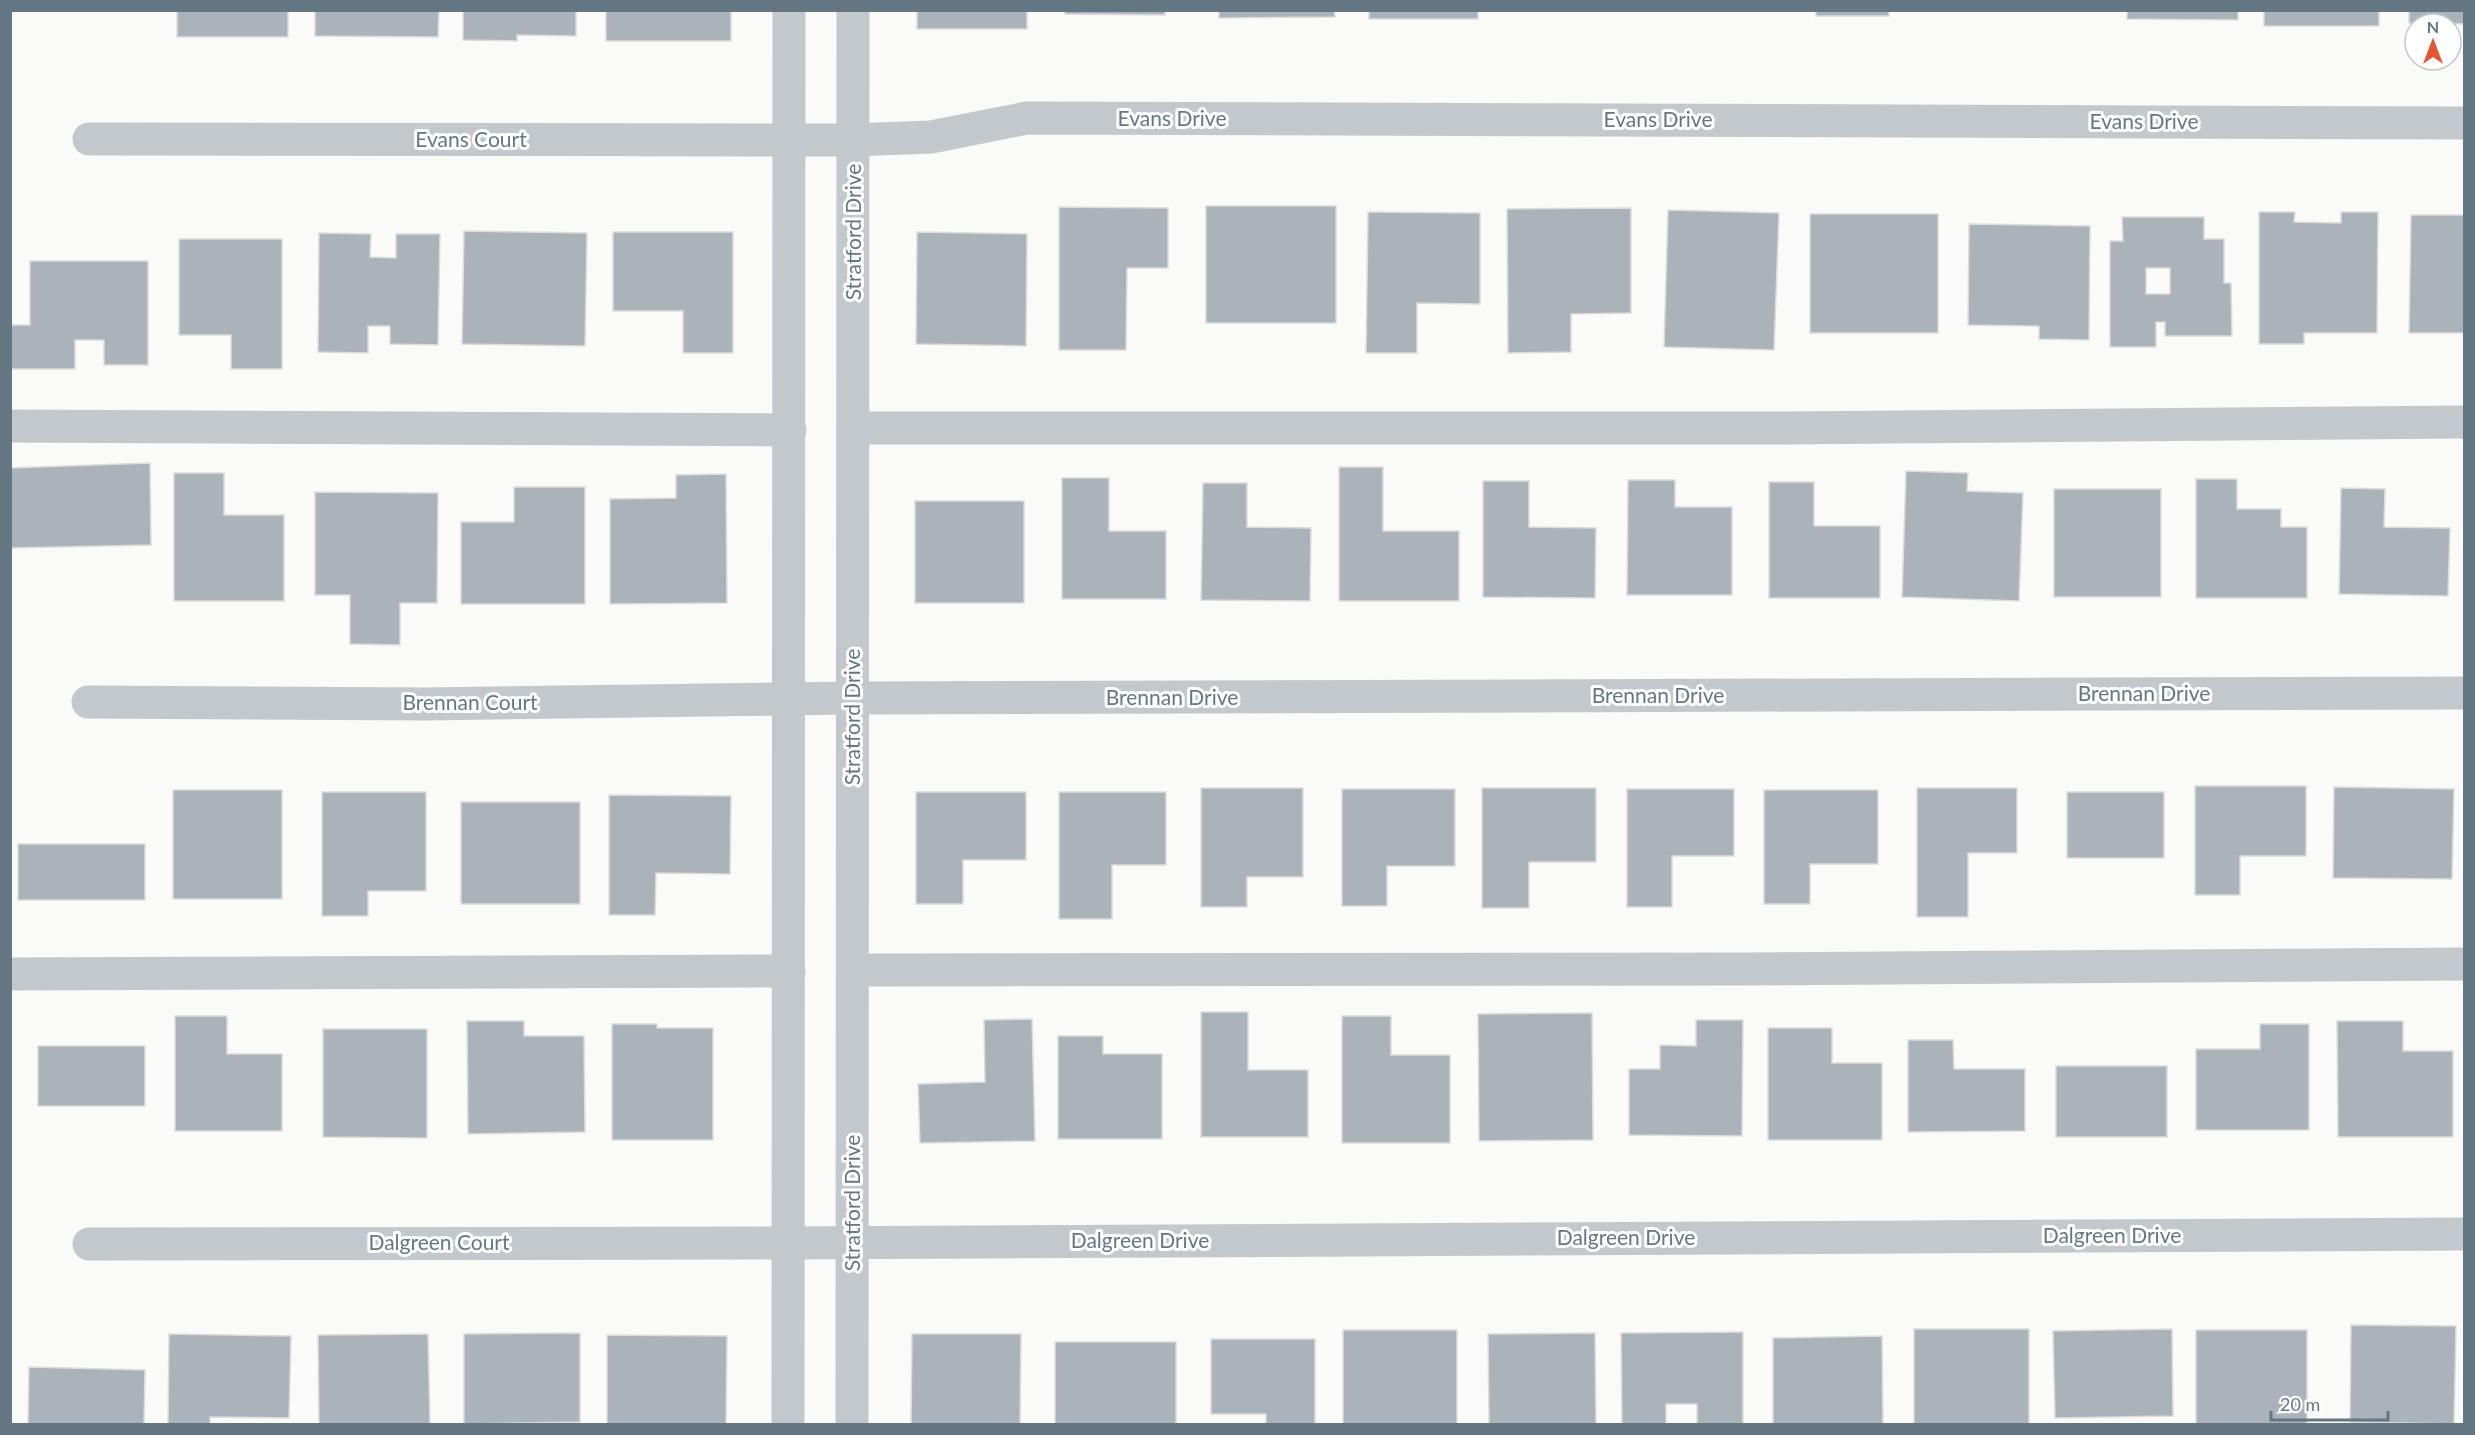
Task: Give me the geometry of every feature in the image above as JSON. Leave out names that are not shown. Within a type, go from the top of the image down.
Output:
[{"type":"street","points":[[788,1425],[789,10]]},
{"type":"street","name":"Stratford Drive","points":[[852,1425],[853,10]]},
{"type":"street","name":"Evans Drive","points":[[853,140],[931,137],[1027,118],[2464,123]]},
{"type":"street","name":"Evans Court","points":[[89,139],[853,140]]},
{"type":"street","points":[[854,428],[1786,428],[2464,422]]},
{"type":"street","points":[[10,426],[790,430]]},
{"type":"street","name":"Brennan Drive","points":[[852,698],[2464,693]]},
{"type":"street","name":"Brennan Court","points":[[88,702],[425,704],[852,698]]},
{"type":"street","points":[[853,970],[1745,969],[2464,964]]},
{"type":"street","points":[[10,974],[789,971]]},
{"type":"street","name":"Dalgreen Drive","points":[[788,1243],[2464,1234]]},
{"type":"street","name":"Dalgreen Court","points":[[89,1244],[788,1243]]},
{"type":"building","points":[[177,10],[288,10],[288,37],[177,37]]},
{"type":"building","points":[[315,10],[439,10],[438,37],[315,36]]},
{"type":"building","points":[[463,10],[576,10],[576,36],[517,35],[517,41],[463,40]]},
{"type":"building","points":[[606,10],[731,10],[731,41],[606,41]]},
{"type":"building","points":[[917,10],[1027,10],[1027,29],[917,29]]},
{"type":"building","points":[[1065,10],[1165,10],[1165,15],[1065,14]]},
{"type":"building","points":[[1219,10],[1334,10],[1335,17],[1219,18]]},
{"type":"building","points":[[1369,10],[1478,10],[1478,19],[1369,19]]},
{"type":"building","points":[[1816,10],[1889,10],[1889,16],[1816,16]]},
{"type":"building","points":[[2127,10],[2238,10],[2238,20],[2127,19]]},
{"type":"building","points":[[2264,10],[2379,10],[2379,26],[2264,26]]},
{"type":"building","points":[[2409,10],[2464,10],[2464,24],[2463,12],[2409,12]]},
{"type":"building","points":[[1206,206],[1336,206],[1336,323],[1206,323]]},
{"type":"building","points":[[1059,207],[1168,208],[1168,268],[1127,268],[1126,350],[1059,350]]},
{"type":"building","points":[[1631,208],[1631,313],[1571,314],[1571,352],[1508,353],[1507,209]]},
{"type":"building","points":[[1668,210],[1779,213],[1774,350],[1664,347]]},
{"type":"building","points":[[1368,212],[1480,213],[1480,304],[1417,303],[1417,353],[1366,353]]},
{"type":"building","points":[[2259,212],[2295,212],[2294,222],[2341,223],[2341,212],[2378,212],[2377,333],[2304,333],[2304,344],[2259,344]]},
{"type":"building","points":[[1810,214],[1938,214],[1938,333],[1810,333]]},
{"type":"building","points":[[2411,215],[2464,215],[2464,333],[2409,333]]},
{"type":"building","points":[[2122,217],[2204,217],[2204,239],[2224,239],[2224,283],[2231,283],[2232,336],[2165,336],[2165,322],[2156,322],[2156,347],[2110,347],[2110,241],[2123,241]],"holes":[[[2146,268],[2170,268],[2170,294],[2146,294]]]},
{"type":"building","points":[[1969,224],[2090,226],[2089,340],[2039,339],[2039,326],[1968,325]]},
{"type":"building","points":[[464,231],[587,233],[585,346],[462,344]]},
{"type":"building","points":[[613,232],[733,232],[733,353],[683,353],[683,311],[613,311]]},
{"type":"building","points":[[917,232],[1027,234],[1026,346],[916,344]]},
{"type":"building","points":[[319,233],[371,234],[370,257],[396,258],[396,234],[440,234],[438,345],[390,344],[390,326],[368,326],[368,353],[318,352]]},
{"type":"building","points":[[179,239],[282,239],[282,369],[231,369],[231,335],[179,335]]},
{"type":"building","points":[[30,261],[148,261],[148,365],[104,365],[104,340],[75,340],[75,369],[10,369],[10,325],[30,325]]},
{"type":"building","points":[[150,463],[151,545],[10,548],[10,468]]},
{"type":"building","points":[[1339,467],[1383,467],[1383,531],[1459,531],[1459,601],[1339,601]]},
{"type":"building","points":[[1906,471],[1968,473],[1967,491],[2023,493],[2019,601],[1902,597]]},
{"type":"building","points":[[174,473],[224,473],[224,515],[284,515],[284,601],[174,601]]},
{"type":"building","points":[[726,474],[727,603],[610,604],[610,499],[676,498],[676,475]]},
{"type":"building","points":[[1062,478],[1109,478],[1109,531],[1166,531],[1166,599],[1062,599]]},
{"type":"building","points":[[2196,479],[2237,479],[2237,509],[2281,509],[2281,527],[2307,527],[2307,598],[2196,598]]},
{"type":"building","points":[[1628,480],[1675,480],[1675,507],[1732,507],[1732,595],[1627,595]]},
{"type":"building","points":[[1483,481],[1529,481],[1529,527],[1596,528],[1595,598],[1483,597]]},
{"type":"building","points":[[1769,482],[1814,482],[1814,526],[1880,526],[1880,598],[1769,598]]},
{"type":"building","points":[[1203,483],[1247,483],[1247,527],[1311,528],[1310,601],[1201,600]]},
{"type":"building","points":[[514,487],[585,487],[585,604],[461,604],[461,522],[514,522]]},
{"type":"building","points":[[2341,488],[2385,489],[2384,527],[2450,528],[2448,596],[2339,594]]},
{"type":"building","points":[[2054,489],[2161,489],[2161,597],[2054,597]]},
{"type":"building","points":[[315,492],[438,493],[437,603],[400,603],[400,645],[350,644],[350,595],[315,595]]},
{"type":"building","points":[[915,501],[1024,501],[1024,603],[915,603]]},
{"type":"building","points":[[2195,786],[2306,786],[2306,856],[2240,856],[2240,895],[2195,895]]},
{"type":"building","points":[[2334,787],[2454,789],[2452,879],[2333,878]]},
{"type":"building","points":[[1201,788],[1303,788],[1303,877],[1247,877],[1247,907],[1201,907]]},
{"type":"building","points":[[1482,788],[1596,788],[1596,862],[1529,862],[1529,908],[1482,908]]},
{"type":"building","points":[[1917,788],[2017,788],[2017,853],[1968,853],[1968,917],[1917,917]]},
{"type":"building","points":[[1342,789],[1455,789],[1455,866],[1387,866],[1387,906],[1342,906]]},
{"type":"building","points":[[1627,789],[1734,789],[1734,856],[1672,856],[1672,907],[1627,907]]},
{"type":"building","points":[[173,790],[282,790],[282,899],[173,899]]},
{"type":"building","points":[[1764,790],[1878,790],[1878,864],[1810,864],[1810,904],[1764,904]]},
{"type":"building","points":[[322,792],[426,792],[426,891],[368,891],[368,916],[322,916]]},
{"type":"building","points":[[916,792],[1026,792],[1026,860],[963,860],[963,904],[916,904]]},
{"type":"building","points":[[1059,792],[1166,792],[1166,865],[1112,865],[1112,919],[1059,919]]},
{"type":"building","points":[[2067,792],[2164,792],[2164,858],[2067,858]]},
{"type":"building","points":[[609,795],[731,796],[730,874],[656,873],[655,915],[609,915]]},
{"type":"building","points":[[461,802],[580,802],[580,904],[461,904]]},
{"type":"building","points":[[18,844],[145,844],[145,900],[18,900]]},
{"type":"building","points":[[1201,1012],[1248,1012],[1248,1070],[1308,1070],[1308,1137],[1201,1137]]},
{"type":"building","points":[[1592,1013],[1593,1140],[1479,1141],[1478,1014]]},
{"type":"building","points":[[175,1016],[227,1016],[227,1054],[282,1054],[282,1131],[175,1131]]},
{"type":"building","points":[[1342,1016],[1391,1016],[1391,1055],[1450,1055],[1450,1143],[1342,1143]]},
{"type":"building","points":[[1032,1019],[1035,1141],[920,1143],[918,1084],[985,1082],[984,1020]]},
{"type":"building","points":[[1696,1020],[1743,1020],[1742,1136],[1629,1135],[1629,1069],[1660,1069],[1660,1045],[1696,1046]]},
{"type":"building","points":[[467,1021],[524,1021],[524,1036],[584,1036],[585,1132],[468,1134]]},
{"type":"building","points":[[2337,1021],[2403,1021],[2403,1051],[2453,1051],[2453,1137],[2338,1137]]},
{"type":"building","points":[[612,1024],[657,1024],[657,1028],[713,1028],[713,1140],[612,1140]]},
{"type":"building","points":[[2260,1024],[2309,1024],[2309,1130],[2196,1130],[2196,1049],[2260,1049]]},
{"type":"building","points":[[1768,1028],[1832,1028],[1832,1063],[1882,1063],[1882,1140],[1768,1140]]},
{"type":"building","points":[[323,1029],[427,1029],[427,1138],[323,1137]]},
{"type":"building","points":[[1058,1036],[1103,1036],[1103,1054],[1162,1054],[1162,1139],[1058,1139]]},
{"type":"building","points":[[1908,1040],[1953,1040],[1954,1069],[2025,1069],[2025,1131],[1908,1132]]},
{"type":"building","points":[[38,1046],[145,1046],[145,1106],[38,1106]]},
{"type":"building","points":[[2056,1066],[2167,1066],[2167,1137],[2056,1137]]},
{"type":"building","points":[[2351,1325],[2456,1326],[2454,1424],[2350,1422]]},
{"type":"building","points":[[1914,1329],[2029,1329],[2029,1424],[1914,1424]]},
{"type":"building","points":[[2172,1329],[2173,1416],[2055,1418],[2053,1331]]},
{"type":"building","points":[[1343,1330],[1457,1330],[1457,1424],[1343,1424]]},
{"type":"building","points":[[2196,1330],[2307,1330],[2307,1424],[2196,1424]]},
{"type":"building","points":[[1743,1332],[1743,1424],[1697,1424],[1697,1404],[1666,1404],[1666,1424],[1622,1424],[1621,1333]]},
{"type":"building","points":[[580,1333],[580,1422],[464,1424],[464,1334]]},
{"type":"building","points":[[1595,1333],[1596,1424],[1489,1424],[1488,1334]]},
{"type":"building","points":[[169,1334],[291,1336],[289,1418],[210,1417],[210,1424],[168,1424]]},
{"type":"building","points":[[428,1334],[430,1424],[319,1424],[318,1335]]},
{"type":"building","points":[[912,1334],[1021,1334],[1020,1424],[911,1424]]},
{"type":"building","points":[[607,1335],[727,1336],[726,1424],[607,1424]]},
{"type":"building","points":[[1882,1336],[1883,1424],[1773,1424],[1773,1338]]},
{"type":"building","points":[[1211,1339],[1315,1339],[1315,1424],[1266,1424],[1266,1414],[1211,1414]]},
{"type":"building","points":[[1055,1342],[1176,1342],[1176,1424],[1055,1424]]},
{"type":"building","points":[[29,1367],[145,1370],[144,1424],[28,1424]]}]
